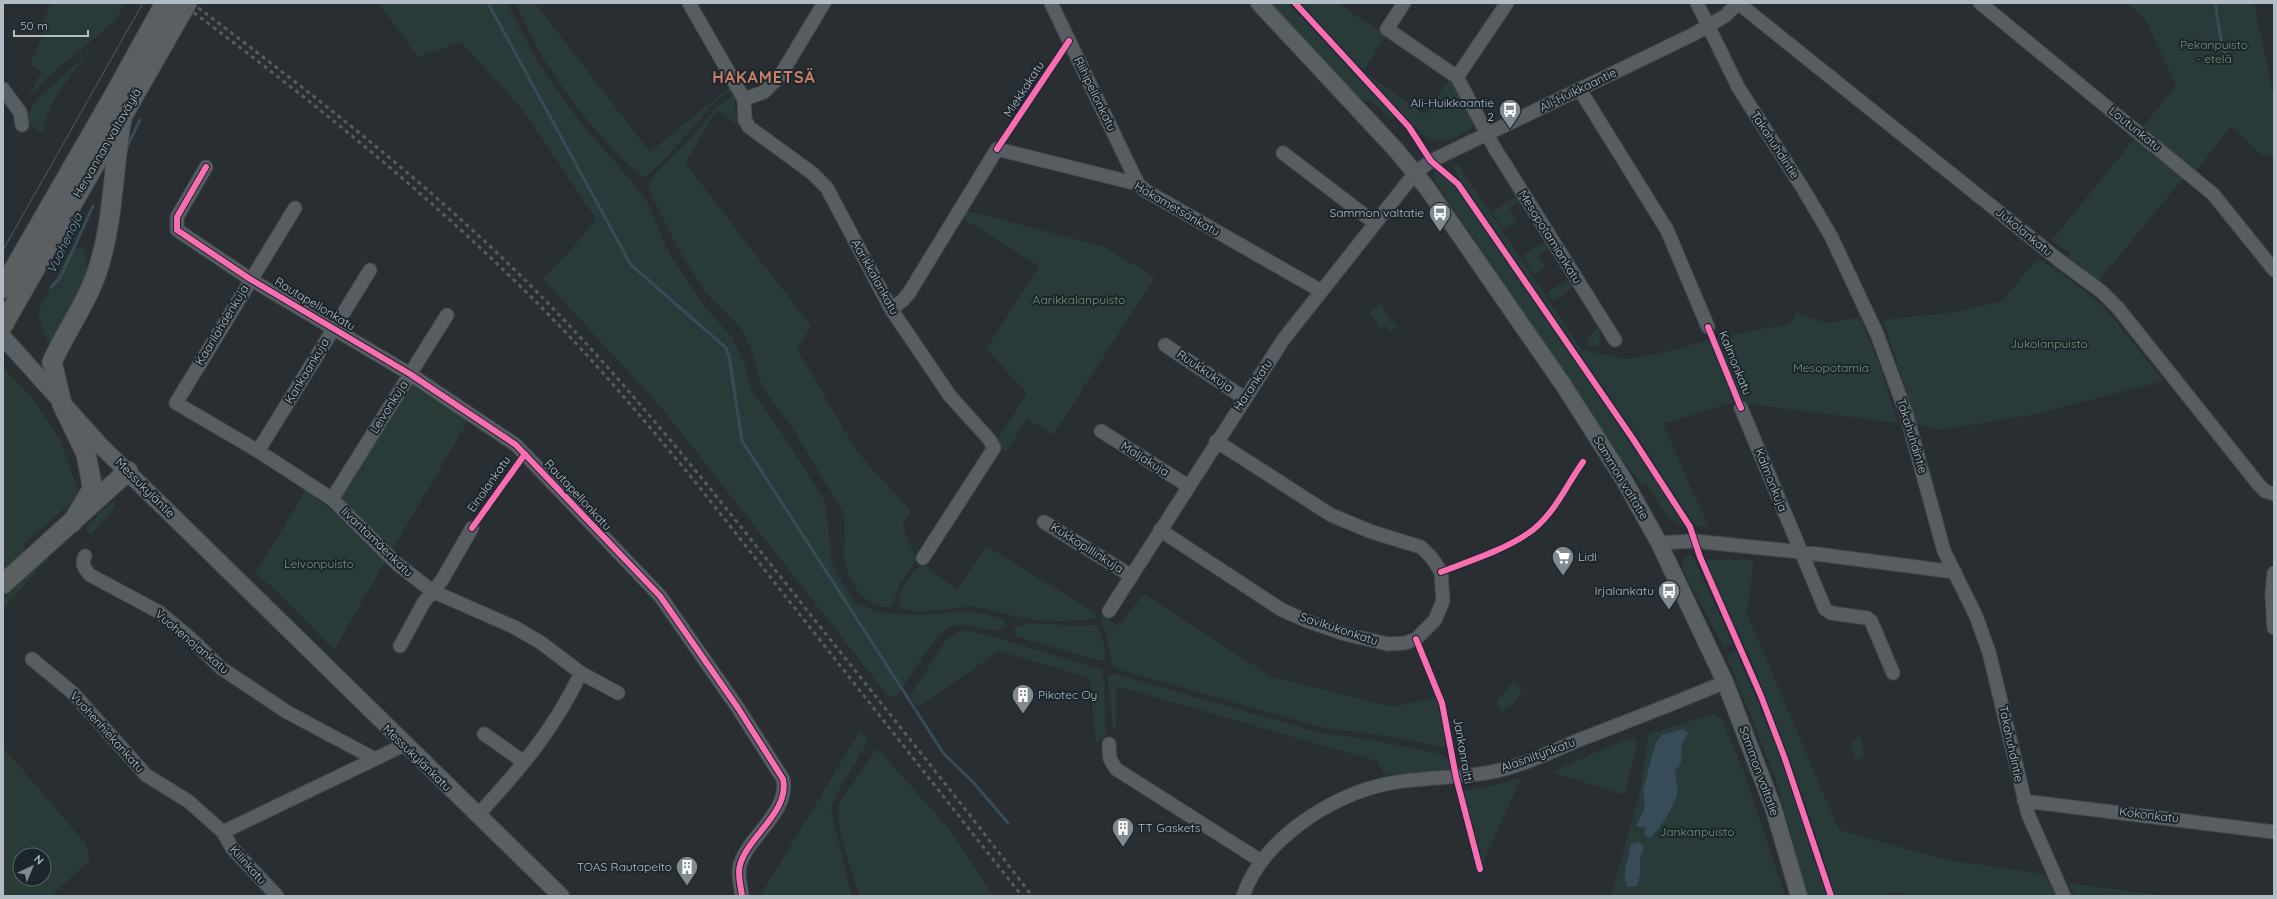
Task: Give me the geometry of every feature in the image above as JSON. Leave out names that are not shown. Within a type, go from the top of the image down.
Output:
[{"type":"highway","name":"Hervannan valtaväylä","points":[[3,288],[113,97],[165,3]]},
{"type":"highway","name":"Hervannan valtaväylä","points":[[3,325],[187,3]]},
{"type":"highway","points":[[72,523],[92,489],[91,480],[86,454],[62,404],[52,362],[80,312],[99,267],[109,225],[116,149],[122,118]]},
{"type":"highway","points":[[3,584],[128,471]]},
{"type":"main road","name":"Sammon valtatie","points":[[1259,3],[1336,88],[1396,150],[1415,173],[1452,223],[1564,386],[1628,487],[1659,543],[1725,682],[1773,807],[1800,896]]},
{"type":"main road","name":"Messukyläntie","points":[[3,337],[62,404],[276,617]]},
{"type":"main road","name":"Messukylänkatu","points":[[276,617],[404,745],[561,896]]},
{"type":"street","name":"Aarikkalankatu","points":[[689,3],[744,99],[745,120],[749,127],[812,173],[826,188],[892,309],[950,396],[989,439],[994,448],[922,558]]},
{"type":"street","points":[[744,99],[764,92],[780,76],[824,3]]},
{"type":"street","name":"Riihipellonkatu","points":[[1050,3],[1138,184]]},
{"type":"street","points":[[1404,3],[1387,29],[1457,77],[1507,3]]},
{"type":"street","name":"Takahuhdintie","points":[[1697,3],[1738,87],[1813,204],[1855,284],[1889,363],[1906,413],[1944,551],[1976,616],[1991,658],[2024,801],[2044,852],[2064,896]]},
{"type":"street","name":"Ali-Huikkaantie","points":[[1415,173],[1431,161],[1580,90],[1707,26],[1725,16],[1738,3]]},
{"type":"street","name":"Jukolankatu","points":[[1738,3],[2054,256],[2102,292],[2118,308],[2259,485],[2265,491],[2274,494]]},
{"type":"street","name":"Loutunkatu","points":[[1980,3],[2213,194],[2274,270]]},
{"type":"street","name":"Mesopotamiankatu","points":[[1457,77],[1487,134],[1615,340]]},
{"type":"street","points":[[3,89],[20,112],[22,125]]},
{"type":"street","name":"Kalmonkatu","points":[[1580,90],[1668,230],[1708,327]]},
{"type":"street","name":"Hakametsänkatu","points":[[892,309],[902,302],[909,293],[997,150],[1138,184],[1146,191],[1321,291]]},
{"type":"street","points":[[1284,153],[1375,223]]},
{"type":"street","name":"Rautapellonkatu","points":[[206,167],[177,217],[177,230],[250,279],[410,374],[516,445],[599,534],[651,585],[699,652],[764,748],[783,779],[783,790],[776,808],[740,865],[739,876],[742,896]]},
{"type":"street","name":"Harankatu","points":[[1109,611],[1130,575],[1216,441],[1283,340],[1415,173]]},
{"type":"street","name":"Kaarilahdenkuja","points":[[176,403],[250,279],[295,208]]},
{"type":"street","name":"Kankaankuja","points":[[258,451],[370,270]]},
{"type":"street","name":"Leivonkuja","points":[[332,499],[446,315]]},
{"type":"street","name":"Ruukkukuja","points":[[1165,345],[1244,398]]},
{"type":"street","name":"Iivantamäenkatu","points":[[176,403],[258,451],[332,499],[396,563],[432,591],[514,627],[540,642],[581,673],[618,693]]},
{"type":"street","name":"Kalmonkuja","points":[[1741,408],[1825,609],[1830,613],[1867,618],[1871,621],[1893,673]]},
{"type":"street","name":"Maljakuja","points":[[1101,431],[1188,486]]},
{"type":"street","name":"Savikukonkatu","points":[[1160,530],[1282,610],[1307,621],[1340,632],[1375,642],[1388,644],[1405,643],[1416,639],[1435,620],[1443,600],[1442,577],[1432,558],[1420,547],[1372,532],[1331,515],[1216,441]]},
{"type":"street","name":"Kukkopillinkuja","points":[[1044,522],[1130,575]]},
{"type":"street","name":"Einolankatu","points":[[400,646],[432,591],[442,580],[472,528]]},
{"type":"street","points":[[1659,543],[1694,541],[1801,552],[1955,572]]},
{"type":"street","name":"Vuohenojankatu","points":[[85,556],[82,561],[83,567],[90,575],[159,612],[189,637],[220,668],[287,712],[375,759]]},
{"type":"street","points":[[2274,573],[2274,628]]},
{"type":"street","name":"Vuohenhiekankatu","points":[[32,659],[73,693],[146,775],[188,801],[222,832]]},
{"type":"street","points":[[477,816],[542,741],[557,719],[581,673]]},
{"type":"street","name":"Alasniitynkatu","points":[[1242,896],[1261,861],[1301,824],[1333,803],[1348,796],[1392,783],[1456,777],[1508,768],[1725,682]]},
{"type":"street","points":[[484,734],[524,762]]},
{"type":"street","points":[[1109,744],[1110,759],[1116,768],[1261,861]]},
{"type":"street","points":[[222,832],[404,745]]},
{"type":"street","name":"Kokonkatu","points":[[2024,801],[2274,832]]},
{"type":"street","name":"Kilinkatu","points":[[222,832],[232,848],[277,896]]},
{"type":"green space","points":[[51,3],[125,3],[115,21],[49,76],[27,100],[41,72],[30,63],[44,33],[41,27]]},
{"type":"green space","points":[[378,3],[507,3],[534,56],[581,123],[640,191],[648,204],[668,251],[703,305],[732,337],[745,364],[751,390],[783,435],[826,503],[832,562],[841,581],[857,604],[882,613],[923,615],[971,611],[1004,619],[1006,627],[1001,630],[994,630],[965,625],[950,627],[936,639],[929,648],[898,695],[888,696],[661,407],[542,278],[571,250],[596,219],[523,110],[461,42],[418,57]]},
{"type":"green space","points":[[515,3],[535,3],[650,152],[731,86],[733,90],[717,100],[657,167],[642,177],[612,148],[571,99],[537,47]]},
{"type":"green space","points":[[1270,3],[1288,3],[1395,117],[1394,119],[1390,119],[1371,100],[1367,102],[1353,93]]},
{"type":"green space","points":[[1301,3],[1337,3],[1387,36],[1363,71]]},
{"type":"green space","name":"Pekanpuisto - etelä","points":[[2127,3],[2254,3],[2274,98],[2274,156],[2260,154],[2231,126],[2196,171],[2142,128],[2176,85],[2145,19]]},
{"type":"green space","points":[[92,50],[68,79],[55,99],[50,109],[43,134],[25,120],[35,101]]},
{"type":"green space","points":[[1364,71],[1425,115],[1450,78],[1475,121],[1471,129],[1446,141],[1428,138],[1420,133]]},
{"type":"green space","points":[[735,94],[735,109],[738,125],[717,110],[685,163],[811,326],[797,349],[858,453],[911,511],[903,525],[916,560],[901,583],[891,607],[873,603],[865,598],[853,584],[844,558],[845,524],[843,512],[793,429],[762,385],[751,349],[742,330],[705,291],[677,247],[648,187],[656,172],[697,132],[716,107]]},
{"type":"green space","points":[[2136,137],[2184,177],[2098,282],[2068,257],[2070,253],[2051,241]]},
{"type":"green space","name":"Mesopotamia","points":[[1458,164],[1582,350],[1626,359],[1666,352],[1719,337],[1790,324],[1797,312],[1825,323],[1860,317],[1880,366],[1898,423],[1734,402],[1663,424],[1709,528],[1694,525],[1641,442],[1456,174],[1454,168]]},
{"type":"green space","points":[[1434,169],[1452,182],[1479,219],[1663,492],[1683,525],[1669,519],[1646,484],[1642,485],[1614,449],[1434,179]]},
{"type":"green space","points":[[1516,196],[1520,201],[1509,208],[1517,221],[1504,229],[1492,212]]},
{"type":"green space","name":"Aarikkalanpuisto","points":[[964,210],[1102,246],[1155,277],[1053,435],[1027,419],[1006,452],[996,442],[1027,393],[986,349],[1039,266],[960,217]]},
{"type":"green space","points":[[1544,242],[1549,248],[1538,255],[1546,267],[1534,275],[1522,256]]},
{"type":"green space","points":[[78,247],[84,250],[88,271],[63,328],[51,345],[43,333],[38,312],[68,254]]},
{"type":"green space","name":"Jukolanpuisto","points":[[2038,258],[2076,284],[2104,307],[2164,381],[2035,414],[1941,430],[1917,424],[1883,320],[1956,312],[2002,301]]},
{"type":"green space","points":[[1568,280],[1573,288],[1553,301],[1548,292]]},
{"type":"green space","points":[[1380,304],[1397,327],[1390,332],[1385,325],[1380,328],[1369,312]]},
{"type":"green space","points":[[1599,328],[1600,345],[1590,347],[1587,344],[1590,334]]},
{"type":"green space","points":[[3,368],[31,397],[60,439],[78,490],[73,501],[23,544],[24,550],[14,564],[3,574]]},
{"type":"green space","points":[[412,383],[470,418],[391,552],[341,501],[340,496]]},
{"type":"green space","name":"Leivonpuisto","points":[[306,490],[348,524],[385,562],[334,650],[272,587],[255,574]]},
{"type":"green space","points":[[115,500],[116,502],[114,507],[108,516],[90,535],[85,530],[100,512]]},
{"type":"green space","points":[[986,546],[1094,612],[1096,618],[1075,621],[1054,621],[1021,617],[978,607],[913,611],[900,606],[899,601],[902,589],[914,572],[923,564],[957,590]]},
{"type":"green space","points":[[1692,555],[1732,641],[1732,644],[1724,648],[1683,570],[1683,559]]},
{"type":"green space","points":[[50,556],[3,609],[3,598]]},
{"type":"green space","points":[[1709,559],[1754,560],[1747,614],[1839,830],[1947,860],[2044,874],[2056,896],[1910,896],[1897,892],[1882,896],[1835,896],[1816,836],[1785,748],[1751,661],[1706,562]]},
{"type":"green space","points":[[1144,594],[1272,677],[1393,707],[1436,697],[1445,725],[1447,746],[1442,747],[1394,737],[1320,727],[1117,669],[1113,665],[1105,630],[1099,614],[1118,626]]},
{"type":"green space","points":[[1030,623],[1078,626],[1097,625],[1103,641],[1106,660],[1100,661],[1015,636],[1014,628]]},
{"type":"green space","points":[[959,631],[981,633],[1103,670],[1106,735],[1096,743],[1090,678],[999,651],[919,707],[910,696],[946,640]]},
{"type":"green space","points":[[1733,651],[1737,653],[1779,753],[1827,896],[1808,896],[1776,779],[1727,657]]},
{"type":"green space","points":[[1112,673],[1321,733],[1372,740],[1441,754],[1449,760],[1451,769],[1384,775],[1377,761],[1116,686],[1116,728],[1113,731],[1108,677]]},
{"type":"green space","points":[[1514,681],[1522,691],[1513,704],[1501,711],[1496,702]]},
{"type":"green space","name":"Jankanpuisto","points":[[1713,714],[1722,720],[1741,764],[1785,896],[1611,896],[1640,791],[1649,734]]},
{"type":"green space","points":[[860,731],[869,740],[836,795],[831,810],[852,896],[760,896]]},
{"type":"green space","points":[[1856,737],[1861,737],[1864,756],[1856,760],[1850,746]]},
{"type":"green space","points":[[1629,738],[1635,738],[1637,742],[1625,795],[1551,772]]},
{"type":"green space","points":[[3,747],[86,844],[90,860],[51,896],[3,896]]},
{"type":"green space","points":[[877,748],[949,829],[993,896],[860,896],[845,849],[839,824],[840,802]]},
{"type":"green space","points":[[1522,777],[1480,869],[1459,791],[1496,785]]},
{"type":"green space","points":[[2068,883],[2167,896],[2075,896]]},
{"type":"water","points":[[1683,729],[1688,733],[1682,743],[1681,764],[1675,771],[1678,788],[1676,798],[1661,826],[1652,836],[1648,838],[1644,834],[1646,827],[1636,826],[1645,808],[1643,790],[1655,745],[1661,735]]},
{"type":"water","points":[[1638,842],[1644,847],[1640,859],[1640,874],[1637,886],[1628,887],[1625,872],[1630,845]]},
{"type":"waterway","points":[[488,3],[631,265],[726,348],[729,356],[742,441],[944,754],[973,782],[1008,823]]},
{"type":"waterway","points":[[2215,3],[2221,40],[2227,61]]},
{"type":"waterway","name":"Vuohenoja","points":[[126,149],[140,120]]},
{"type":"waterway","name":"Vuohenoja","points":[[51,287],[60,278],[93,206]]},
{"type":"tram line","points":[[3,250],[143,3]]},
{"type":"railway","points":[[181,3],[355,138],[479,247],[567,333],[635,410],[700,488],[1022,896]]},
{"type":"railway","points":[[192,3],[321,102],[405,170],[486,242],[564,320],[638,402],[710,488],[951,791],[1032,896]]},
{"type":"cycle path","points":[[1295,3],[1409,127],[1431,161],[1458,184],[1633,439],[1690,527],[1700,557],[1761,696],[1785,759],[1831,896]]},
{"type":"cycle path","name":"Miekkakatu","points":[[997,149],[1069,41]]},
{"type":"cycle path","points":[[206,167],[177,217],[177,230],[250,279],[410,374],[516,445],[660,596],[738,708],[783,779],[783,791],[775,813],[744,854],[740,865],[739,877],[742,896]]},
{"type":"cycle path","points":[[1708,327],[1741,408]]},
{"type":"cycle path","points":[[472,528],[525,454]]},
{"type":"cycle path","points":[[1441,572],[1502,548],[1534,529],[1555,506],[1583,462]]},
{"type":"cycle path","name":"Jankanraitti","points":[[1416,639],[1442,703],[1456,777],[1480,869]]},
{"type":"place","name":"Ali-Huikkaantie 2","points":[[1510,130]]},
{"type":"place","name":"Sammon valtatie","points":[[1440,232]]},
{"type":"place","name":"Lidl","points":[[1563,576]]},
{"type":"place","name":"Irjalankatu","points":[[1669,610]]},
{"type":"place","name":"Pikotec Oy","points":[[1023,714]]},
{"type":"place","name":"TT Gaskets","points":[[1123,848]]},
{"type":"place","name":"TOAS Rautapelto","points":[[687,886]]},
{"type":"district","name":"HAKAMETSÄ","points":[[764,77]]}]
